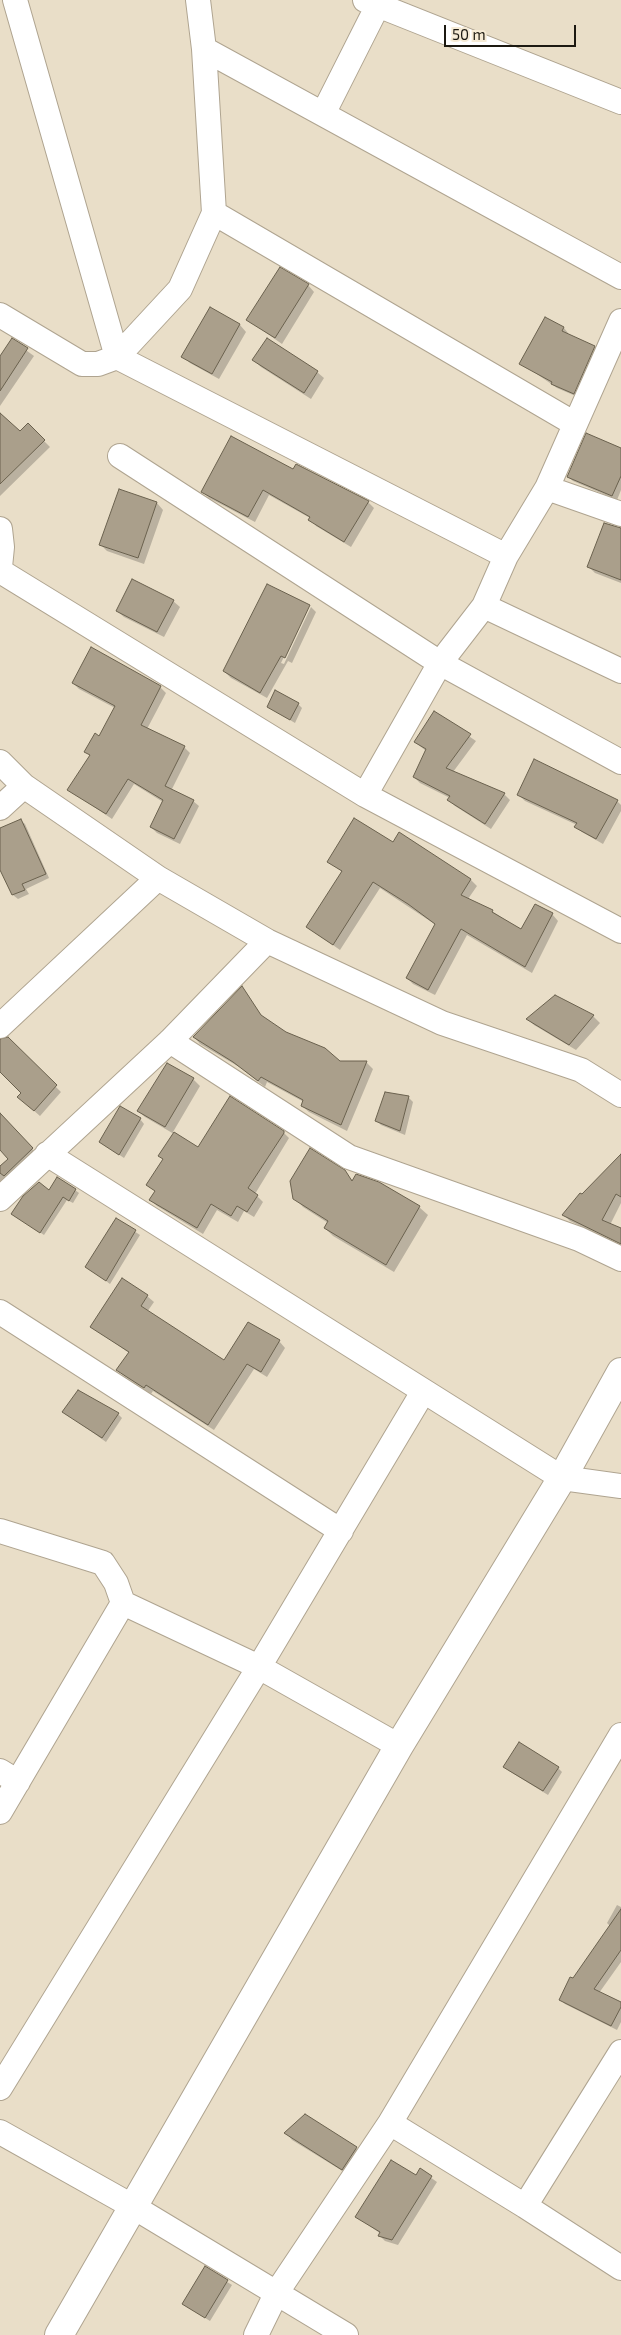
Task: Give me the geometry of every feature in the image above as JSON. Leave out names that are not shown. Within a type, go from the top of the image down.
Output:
[{"type":"main road","points":[[59,2335],[399,1746],[562,1478],[621,1372]]},
{"type":"street","points":[[15,0],[117,358],[506,556]]},
{"type":"street","points":[[0,316],[82,364],[98,364],[117,358],[180,289],[214,214],[204,49],[198,0]]},
{"type":"street","points":[[323,114],[372,3],[621,102]]},
{"type":"street","points":[[204,49],[621,277]]},
{"type":"street","points":[[214,214],[575,424]]},
{"type":"street","points":[[365,795],[440,663],[484,606],[506,556],[547,488],[621,321]]},
{"type":"street","points":[[120,456],[440,663],[621,762]]},
{"type":"street","points":[[547,488],[621,514]]},
{"type":"street","points":[[0,529],[2,547],[0,567]]},
{"type":"street","points":[[0,571],[365,795],[621,931]]},
{"type":"street","points":[[484,606],[621,671]]},
{"type":"street","points":[[0,762],[24,786],[158,878],[267,942],[442,1023],[581,1070],[621,1095]]},
{"type":"street","points":[[0,808],[24,786]]},
{"type":"street","points":[[0,1026],[158,878]]},
{"type":"street","points":[[0,1199],[170,1041],[267,942]]},
{"type":"street","points":[[170,1041],[349,1157],[580,1239],[621,1259]]},
{"type":"street","points":[[47,1154],[562,1478],[621,1486]]},
{"type":"street","points":[[0,1312],[341,1531]]},
{"type":"street","points":[[0,2088],[259,1667],[423,1392]]},
{"type":"street","points":[[0,1531],[102,1563],[116,1583],[123,1603],[259,1667],[399,1746]]},
{"type":"street","points":[[0,1812],[9,1777],[123,1603]]},
{"type":"street","points":[[256,2335],[277,2292],[390,2123],[621,1735]]},
{"type":"street","points":[[525,2206],[621,2052]]},
{"type":"street","points":[[390,2123],[621,2268]]},
{"type":"street","points":[[0,2132],[132,2206],[346,2335]]},
{"type":"building","points":[[280,267],[309,284],[275,338],[246,320]]},
{"type":"building","points":[[210,307],[240,324],[212,374],[181,357]]},
{"type":"building","points":[[545,317],[564,327],[562,331],[595,346],[574,394],[551,384],[552,382],[519,364]]},
{"type":"building","points":[[12,338],[28,348],[0,391],[0,356]]},
{"type":"building","points":[[267,338],[318,371],[304,393],[252,360]]},
{"type":"building","points":[[0,413],[20,431],[28,423],[45,440],[0,484]]},
{"type":"building","points":[[586,433],[621,448],[621,476],[612,496],[567,477]]},
{"type":"building","points":[[231,436],[293,469],[296,464],[369,501],[344,542],[308,520],[310,517],[263,490],[248,517],[201,492]]},
{"type":"building","points":[[119,489],[157,502],[138,558],[99,545]]},
{"type":"building","points":[[604,523],[621,528],[621,580],[587,567]]},
{"type":"building","points":[[132,579],[174,600],[157,632],[116,611]]},
{"type":"building","points":[[267,584],[310,605],[285,658],[281,656],[260,693],[223,671]]},
{"type":"building","points":[[91,647],[161,686],[141,725],[185,746],[165,786],[194,800],[174,839],[150,827],[163,800],[128,779],[106,814],[67,790],[90,755],[84,752],[95,733],[99,736],[115,706],[72,683]]},
{"type":"building","points":[[275,690],[299,703],[290,720],[267,707]]},
{"type":"building","points":[[434,711],[471,734],[446,768],[505,793],[485,824],[447,800],[450,796],[413,777],[426,749],[414,742]]},
{"type":"building","points":[[534,759],[618,800],[596,839],[574,827],[577,823],[517,795]]},
{"type":"building","points":[[354,818],[393,842],[399,832],[471,879],[461,895],[493,910],[492,912],[521,929],[535,904],[553,913],[525,967],[461,929],[428,990],[406,978],[435,924],[373,882],[333,945],[306,927],[342,871],[327,862]]},
{"type":"building","points":[[21,819],[46,874],[22,884],[25,890],[12,895],[0,870],[0,828]]},
{"type":"building","points":[[242,986],[261,1015],[286,1032],[325,1048],[340,1061],[367,1061],[341,1125],[301,1106],[303,1100],[261,1077],[258,1081],[233,1062],[193,1037]]},
{"type":"building","points":[[555,995],[594,1015],[569,1045],[526,1019]]},
{"type":"building","points":[[8,1037],[57,1085],[34,1111],[17,1097],[21,1093],[0,1072],[0,1039]]},
{"type":"building","points":[[167,1063],[194,1078],[165,1127],[137,1111]]},
{"type":"building","points":[[385,1092],[409,1096],[400,1131],[375,1121]]},
{"type":"building","points":[[230,1096],[284,1131],[284,1133],[248,1188],[258,1195],[247,1212],[237,1206],[231,1216],[211,1204],[197,1228],[149,1200],[155,1191],[146,1185],[163,1159],[158,1156],[174,1132],[198,1147]]},
{"type":"building","points":[[120,1106],[141,1118],[119,1155],[99,1142]]},
{"type":"building","points":[[0,1113],[33,1148],[4,1176],[0,1173],[0,1166],[8,1159],[0,1150]]},
{"type":"building","points":[[310,1148],[345,1170],[352,1181],[356,1174],[379,1182],[420,1206],[386,1265],[324,1228],[328,1221],[293,1199],[290,1181]]},
{"type":"building","points":[[621,1154],[621,1197],[616,1194],[602,1220],[621,1228],[621,1244],[562,1215],[580,1193],[582,1194]]},
{"type":"building","points":[[57,1177],[76,1189],[69,1201],[63,1197],[40,1233],[11,1214],[23,1196],[39,1182],[49,1190]]},
{"type":"building","points":[[116,1218],[136,1230],[106,1281],[85,1267]]},
{"type":"building","points":[[122,1278],[148,1295],[141,1306],[224,1360],[248,1322],[280,1340],[261,1372],[247,1364],[208,1425],[146,1385],[144,1388],[116,1370],[129,1352],[90,1327]]},
{"type":"building","points":[[78,1390],[119,1413],[102,1438],[62,1412]]},
{"type":"building","points":[[519,1742],[559,1767],[543,1791],[503,1767]]},
{"type":"building","points":[[621,1909],[621,1950],[594,1989],[621,2002],[621,2007],[611,2026],[559,2000],[570,1977],[573,1978]]},
{"type":"building","points":[[305,2114],[357,2147],[342,2170],[284,2133]]},
{"type":"building","points":[[391,2160],[416,2175],[420,2168],[432,2176],[392,2240],[378,2236],[380,2232],[355,2217]]},
{"type":"building","points":[[205,2266],[228,2280],[205,2318],[182,2304]]}]
